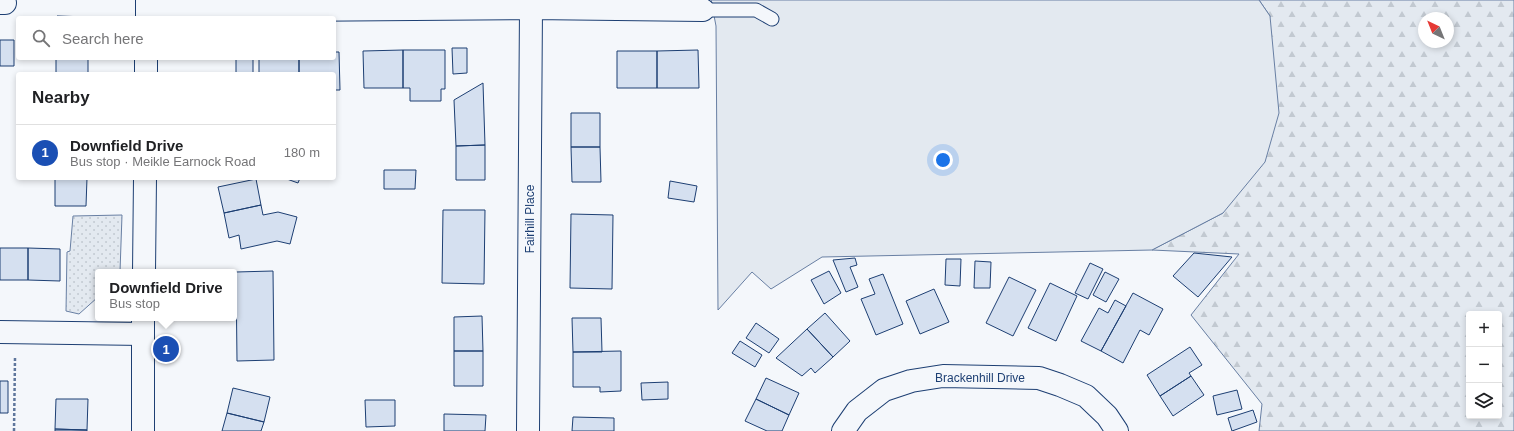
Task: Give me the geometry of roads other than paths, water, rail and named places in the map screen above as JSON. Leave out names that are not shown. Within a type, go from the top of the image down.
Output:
[{"type":"street","points":[[147,10],[531,8],[703,10]]},
{"type":"street","name":"Fairhill Place","points":[[528,431],[531,8]]},
{"type":"street","points":[[146,60],[146,72]]},
{"type":"street","points":[[144,269],[145,180]]},
{"type":"street","points":[[8,332],[143,326],[143,431]]},
{"type":"street","name":"Brackenhill Drive","points":[[843,431],[857,411],[884,390],[911,381],[943,376],[1039,378],[1086,396],[1106,416],[1117,431]]},
{"type":"lane","points":[[703,10],[756,10],[772,19]]},
{"type":"place","name":"Downfield Drive","points":[[166,349]]}]
